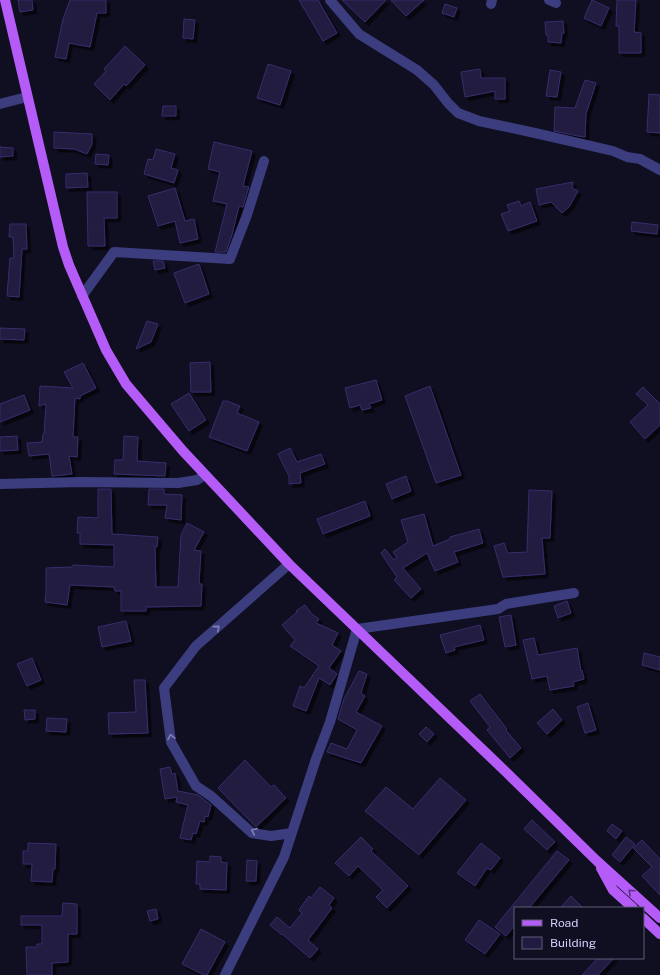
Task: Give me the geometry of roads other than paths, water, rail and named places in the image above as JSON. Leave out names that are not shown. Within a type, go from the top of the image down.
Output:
[{"type":"main road","points":[[5,0],[63,247],[82,296],[106,350],[126,384],[183,451],[289,564],[597,861],[660,918]]},
{"type":"main road","points":[[597,861],[613,890],[632,907]]},
{"type":"main road","points":[[644,919],[660,934]]},
{"type":"street","points":[[330,0],[359,34],[417,70],[434,85],[458,113],[479,121],[613,151],[627,157],[640,159],[660,170]]},
{"type":"street","points":[[0,104],[27,97]]},
{"type":"street","points":[[82,296],[114,252],[230,259],[247,215],[264,161]]},
{"type":"street","points":[[0,484],[82,482],[178,483],[197,480],[205,475]]},
{"type":"street","points":[[289,564],[196,646],[164,688],[171,742],[196,786],[211,796],[252,833],[271,836],[292,833]]},
{"type":"street","points":[[225,975],[284,857],[330,722],[357,629],[498,609],[506,604],[574,593]]}]
